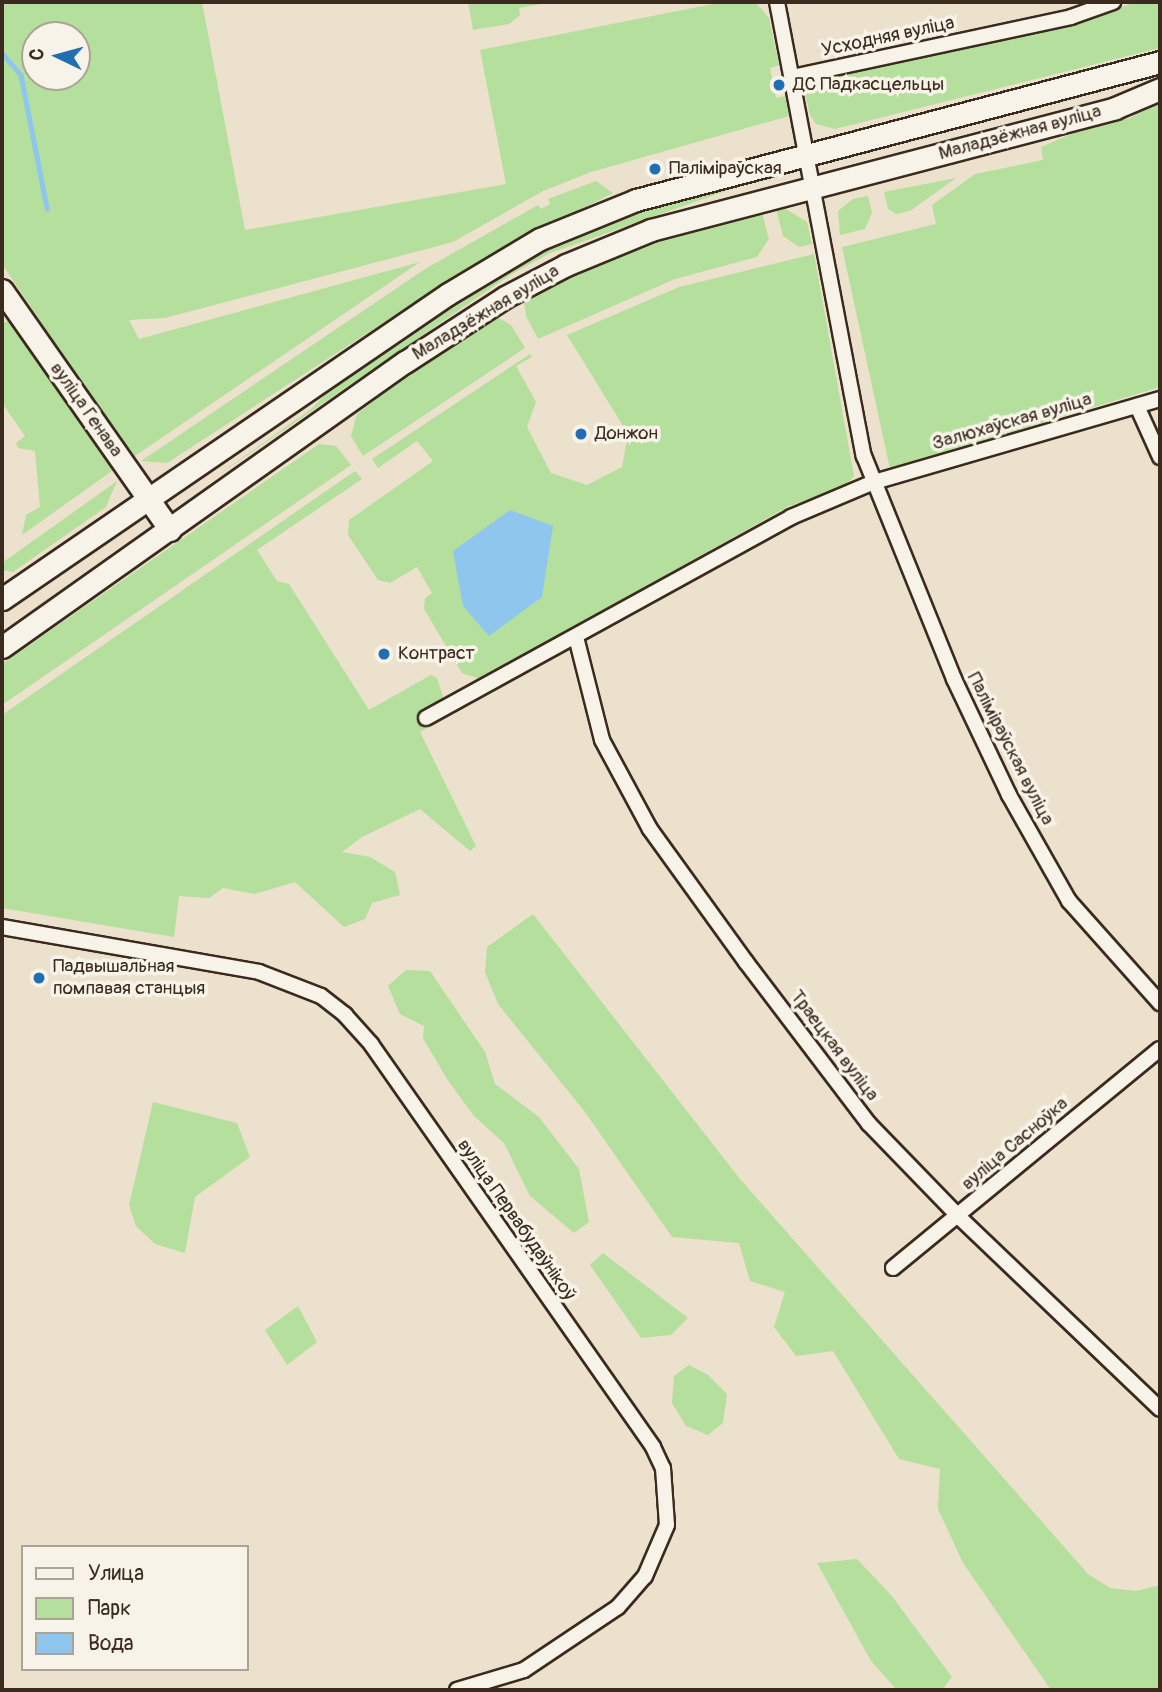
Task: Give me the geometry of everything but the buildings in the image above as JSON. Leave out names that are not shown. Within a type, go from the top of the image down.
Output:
[{"type":"main road","name":"Маладзёжная вуліца","points":[[2,599],[447,294],[540,239],[636,200],[1160,62]]},
{"type":"main road","name":"Маладзёжная вуліца","points":[[2,647],[405,362],[505,297],[566,265],[651,230],[1115,108],[1160,89]]},
{"type":"main road","name":"вуліца Генава","points":[[2,290],[170,530]]},
{"type":"street","name":"Паліміраўская вуліца","points":[[777,2],[858,436],[874,482],[954,680],[1009,795],[1069,901],[1160,1003]]},
{"type":"street","name":"Усходняя вуліца","points":[[792,78],[1071,17],[1113,2]]},
{"type":"street","name":"Залюхаўская вуліца","points":[[874,482],[1160,399]]},
{"type":"street","points":[[1138,406],[1160,457]]},
{"type":"street","points":[[426,718],[791,517],[874,482]]},
{"type":"street","name":"Траецкая вуліца","points":[[576,637],[602,740],[650,829],[869,1124],[958,1216],[1160,1409]]},
{"type":"street","name":"вуліца Первабудаўнікоў","points":[[2,927],[259,971],[292,981],[337,1009],[371,1044],[653,1447],[663,1468],[667,1525],[645,1576],[618,1607],[524,1670],[457,1690]]},
{"type":"street","name":"вуліца Сасноўка","points":[[893,1268],[1160,1049]]},
{"type":"green space","points":[[2,2],[202,2],[245,230],[506,184],[480,50],[723,2],[755,2],[769,18],[779,65],[770,68],[776,98],[785,96],[789,116],[591,172],[543,191],[453,242],[165,318],[129,320],[139,339],[420,262],[132,458],[2,264]]},
{"type":"green space","points":[[468,2],[552,2],[519,8],[520,15],[509,24],[473,30]]},
{"type":"green space","points":[[1136,2],[1160,2],[1160,48],[835,129],[816,124],[810,115],[803,84],[1074,24]]},
{"type":"green space","points":[[1160,101],[1160,387],[890,469],[842,247],[936,224],[932,205],[975,174],[1043,160],[1041,147],[1078,131],[1130,118]]},
{"type":"green space","points":[[956,178],[910,211],[896,214],[888,209],[884,192]]},
{"type":"green space","points":[[596,181],[613,193],[471,266],[167,463],[141,461],[425,269],[538,205],[541,209],[550,204],[548,199]]},
{"type":"green space","points":[[751,182],[548,254],[512,274],[214,478],[311,409],[337,383],[466,293],[544,247],[640,213]]},
{"type":"green space","points":[[868,196],[872,213],[865,229],[840,235],[838,211],[853,199]]},
{"type":"green space","points":[[784,208],[807,222],[812,244],[799,247],[783,236],[776,209]]},
{"type":"green space","points":[[762,213],[769,239],[757,257],[675,279],[538,339],[526,316],[524,302],[529,295],[577,273],[658,240]]},
{"type":"green space","points":[[814,254],[854,476],[844,487],[789,506],[480,679],[462,673],[424,609],[425,598],[432,593],[417,567],[390,583],[378,580],[348,535],[349,520],[433,461],[417,441],[378,468],[372,459],[530,354],[532,357],[516,366],[536,402],[527,427],[551,473],[587,485],[622,467],[628,434],[567,335],[679,287]],"holes":[[[510,510],[463,606],[483,531]]]},
{"type":"green space","points":[[497,317],[511,325],[525,348],[363,456],[351,436],[357,414],[412,371]]},
{"type":"green space","points":[[9,321],[116,468],[22,535],[26,515],[40,507],[35,451],[18,448],[16,443],[25,436],[2,403],[2,323]]},
{"type":"green space","points":[[319,444],[336,446],[351,465],[2,705],[2,664]]},
{"type":"green space","points":[[355,471],[362,479],[257,550],[277,581],[289,584],[369,710],[431,675],[437,678],[444,700],[419,714],[427,728],[420,732],[476,846],[470,851],[420,809],[362,837],[342,852],[370,857],[395,872],[400,895],[372,903],[365,919],[344,927],[295,882],[255,894],[223,888],[209,898],[179,896],[174,937],[2,908],[2,715]]},
{"type":"green space","points":[[117,481],[106,507],[13,572],[2,570],[2,563]]},
{"type":"green space","points":[[533,914],[740,1179],[1088,1574],[1110,1588],[1136,1591],[1160,1585],[1160,1690],[1051,1690],[963,1563],[938,1509],[940,1469],[899,1459],[833,1351],[796,1356],[774,1327],[785,1292],[750,1281],[739,1243],[672,1237],[585,1112],[498,1004],[485,972],[487,947]]},
{"type":"green space","points":[[406,970],[430,971],[485,1052],[495,1084],[539,1117],[579,1169],[589,1222],[574,1233],[530,1196],[504,1143],[474,1116],[447,1079],[423,1038],[424,1026],[400,1014],[388,986]]},
{"type":"green space","points":[[153,1102],[237,1123],[250,1157],[195,1197],[185,1253],[155,1244],[136,1226],[129,1205]]},
{"type":"green space","points":[[603,1253],[688,1318],[671,1335],[641,1338],[590,1265]]},
{"type":"green space","points":[[298,1306],[317,1342],[287,1365],[265,1330]]},
{"type":"green space","points":[[689,1365],[708,1375],[727,1394],[723,1423],[708,1435],[686,1426],[672,1403],[674,1376]]},
{"type":"green space","points":[[857,1559],[891,1595],[952,1677],[942,1690],[897,1690],[871,1661],[817,1563]]},
{"type":"water","points":[[510,510],[553,526],[542,597],[489,636],[463,606],[453,551]]},
{"type":"waterway","points":[[2,53],[21,75],[47,208]]},
{"type":"place","name":"ДС Падкасцельцы","points":[[779,85]]},
{"type":"place","name":"Паліміраўская","points":[[655,169]]},
{"type":"place","name":"Донжон","points":[[581,434]]},
{"type":"place","name":"Контраст","points":[[384,654]]},
{"type":"place","name":"Падвышальная помпавая станцыя","points":[[39,978]]}]
